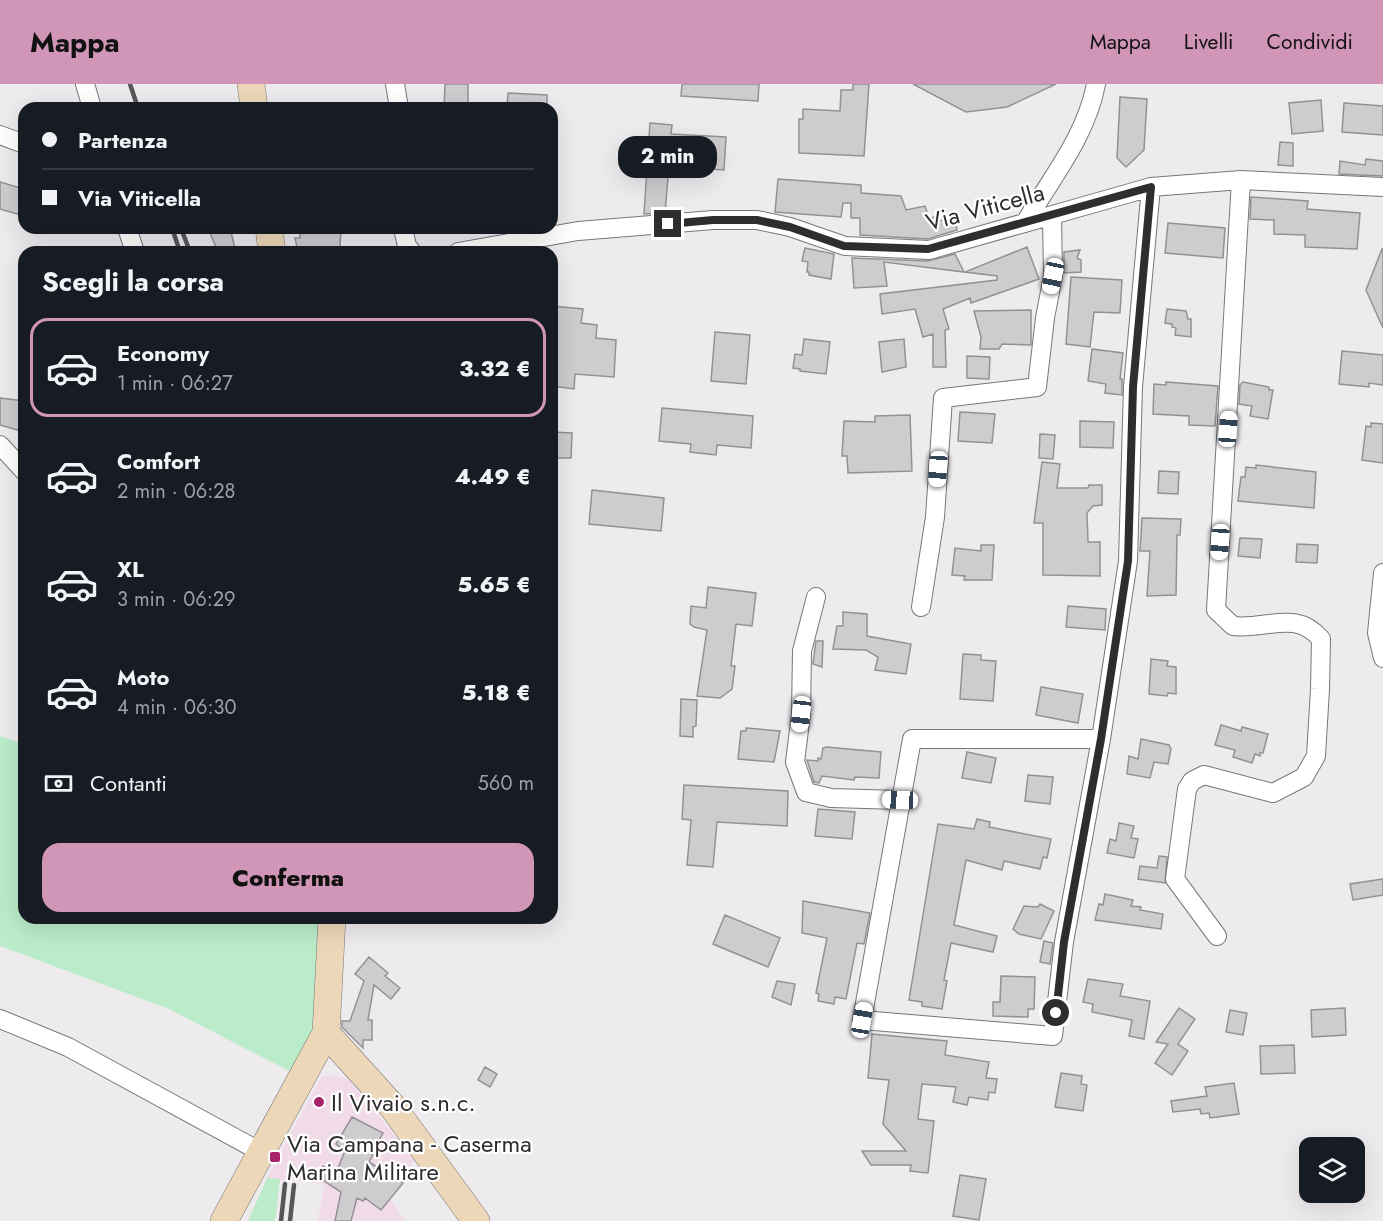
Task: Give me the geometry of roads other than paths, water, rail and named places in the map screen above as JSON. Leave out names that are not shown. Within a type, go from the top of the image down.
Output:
[{"type":"main road","points":[[251,84],[253,102]]},
{"type":"main road","points":[[224,1221],[326,1033],[332,924]]},
{"type":"main road","points":[[326,1033],[392,1106],[476,1221]]},
{"type":"street","points":[[86,84],[90,102]]},
{"type":"street","points":[[395,84],[398,102]]},
{"type":"street","points":[[1025,223],[1081,133],[1096,84]]},
{"type":"street","points":[[0,135],[18,142]]},
{"type":"street","points":[[1217,936],[1175,879],[1187,789],[1192,781],[1204,775],[1273,793],[1304,777],[1316,756],[1320,689],[1320,639],[1311,628],[1293,623],[1233,626],[1216,610],[1241,180]]},
{"type":"street","name":"Via Viticella","points":[[493,246],[578,231],[713,220],[757,220],[790,227],[844,246],[928,249],[1151,187],[1241,180],[1383,187]]},
{"type":"street","points":[[1101,739],[912,739],[862,1020],[1053,1036],[1064,942],[1101,739],[1128,561],[1133,387],[1151,187]]},
{"type":"street","points":[[921,606],[935,517],[943,398],[1037,387],[1045,318],[1053,276],[1052,215]]},
{"type":"street","points":[[0,445],[18,464]]},
{"type":"street","points":[[1383,573],[1377,633],[1383,658]]},
{"type":"street","points":[[816,597],[802,651],[801,714],[795,762],[806,792],[831,798],[900,800]]},
{"type":"street","points":[[0,1019],[68,1047],[261,1152]]},
{"type":"railway","points":[[130,84],[136,102]]},
{"type":"railway","points":[[174,234],[178,246]]},
{"type":"railway","points":[[183,234],[188,246]]},
{"type":"railway","points":[[281,1221],[285,1184]]},
{"type":"railway","points":[[290,1221],[294,1185]]},
{"type":"place","name":"Il Vivaio s.n.c.","points":[[319,1102]]},
{"type":"place","name":"Via Campana - Caserma Marina Militare","points":[[275,1157]]}]
